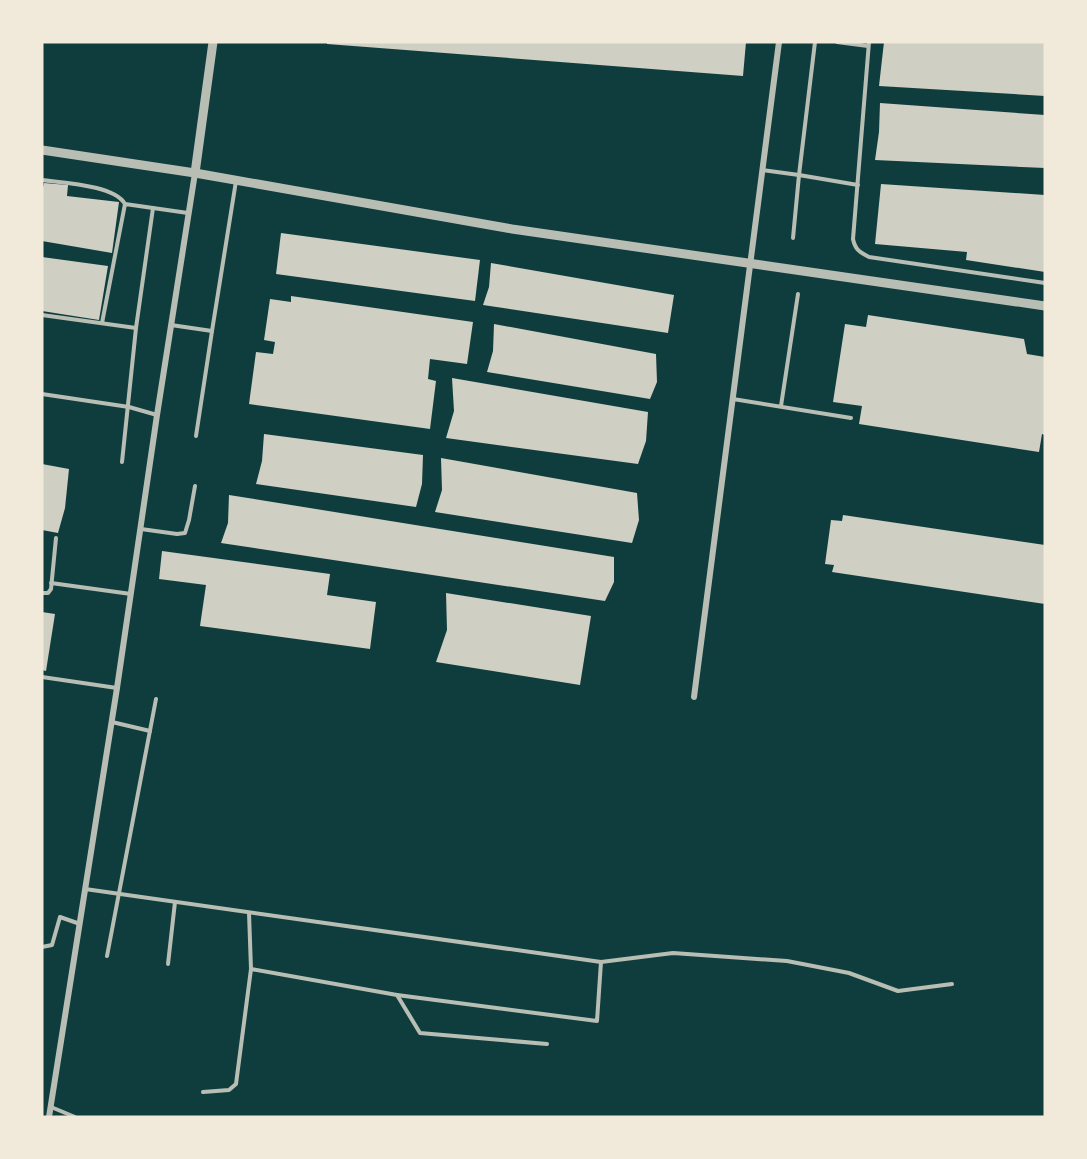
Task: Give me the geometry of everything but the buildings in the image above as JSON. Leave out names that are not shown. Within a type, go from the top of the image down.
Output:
[{"type":"street","points":[[49,1117],[112,722],[213,42]]},
{"type":"street","points":[[694,697],[778,42]]},
{"type":"street","points":[[42,150],[195,173],[512,229],[1045,306]]},
{"type":"street","points":[[42,1104],[50,1106]]},
{"type":"lane","points":[[793,238],[815,42]]},
{"type":"lane","points":[[837,42],[869,44],[853,239],[860,253],[869,257],[1045,283]]},
{"type":"lane","points":[[762,170],[858,185]]},
{"type":"lane","points":[[42,180],[111,192],[122,199],[124,204],[102,323]]},
{"type":"lane","points":[[196,436],[236,180]]},
{"type":"lane","points":[[124,204],[188,213]]},
{"type":"lane","points":[[122,462],[136,328],[153,208]]},
{"type":"lane","points":[[781,406],[798,294]]},
{"type":"lane","points":[[42,315],[136,328]]},
{"type":"lane","points":[[171,325],[212,331]]},
{"type":"lane","points":[[42,394],[129,407],[157,415]]},
{"type":"lane","points":[[732,398],[851,418]]},
{"type":"lane","points":[[140,529],[185,533],[195,486]]},
{"type":"lane","points":[[42,593],[49,591],[56,538]]},
{"type":"lane","points":[[51,583],[131,594]]},
{"type":"lane","points":[[42,677],[117,688]]},
{"type":"lane","points":[[107,956],[156,699]]},
{"type":"lane","points":[[112,722],[150,731]]},
{"type":"lane","points":[[85,889],[601,962],[673,953],[787,961],[849,973],[898,991],[952,984]]},
{"type":"lane","points":[[168,964],[175,902]]},
{"type":"lane","points":[[203,1092],[229,1090],[236,1083],[251,969],[249,913]]},
{"type":"lane","points":[[42,947],[52,945],[59,918],[80,924]]},
{"type":"lane","points":[[251,969],[397,994],[597,1021],[601,962]]},
{"type":"lane","points":[[397,994],[420,1033],[547,1044]]},
{"type":"lane","points":[[50,1106],[75,1117]]}]
